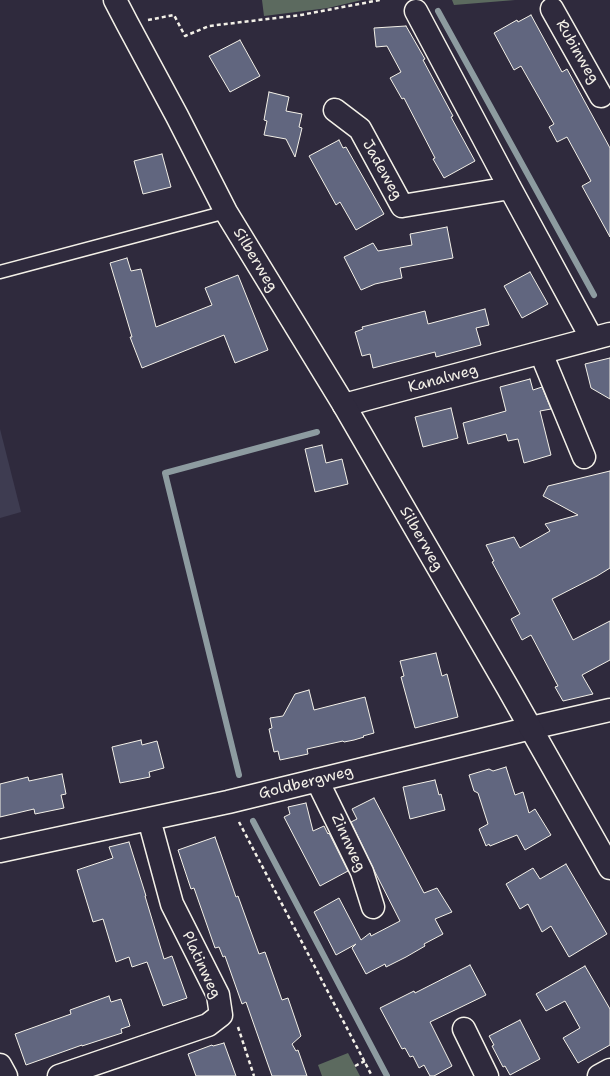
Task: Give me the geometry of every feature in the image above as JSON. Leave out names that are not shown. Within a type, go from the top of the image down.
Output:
[{"type":"street","name":"Silberweg","points":[[116,0],[226,212],[344,405],[531,728],[610,868]]},
{"type":"street","name":"Rubinweg","points":[[552,9],[607,98]]},
{"type":"street","points":[[416,11],[510,188],[601,337]]},
{"type":"street","name":"Jadeweg","points":[[335,110],[360,129],[402,206],[510,188]]},
{"type":"street","name":"Kanalweg","points":[[344,405],[601,337]]},
{"type":"street","points":[[541,353],[584,457]]},
{"type":"street","name":"Goldbergweg","points":[[0,851],[228,802],[610,710]]},
{"type":"street","name":"Zinnweg","points":[[317,780],[362,872],[373,908]]},
{"type":"street","name":"Platinweg","points":[[59,1076],[208,1026],[221,1015],[218,995],[172,904],[149,819]]},
{"type":"street","points":[[464,1029],[487,1076]]},
{"type":"street","points":[[0,1065],[6,1076]]},
{"type":"street","points":[[599,1076],[610,1070]]},
{"type":"lane","name":"Silberweg","points":[[0,272],[226,212]]},
{"type":"path","points":[[127,23],[174,15],[186,36],[209,26],[301,15],[380,0]]},
{"type":"path","points":[[228,802],[372,1076]]},
{"type":"path","points":[[221,1015],[238,1028],[254,1076]]},
{"type":"path","points":[[355,1066],[365,1061]]},
{"type":"shaded area","points":[[0,429],[21,512],[0,518]]},
{"type":"green space","points":[[262,0],[362,0],[328,8],[264,16]]},
{"type":"green space","points":[[452,0],[515,0],[454,5]]},
{"type":"green space","points":[[348,1053],[360,1076],[322,1076],[318,1065]]},
{"type":"building","points":[[531,15],[562,72],[567,69],[610,148],[610,237],[582,186],[591,181],[567,137],[557,142],[549,127],[554,124],[521,66],[514,70],[494,33],[517,20],[518,22]]},
{"type":"building","points":[[406,26],[425,59],[423,60],[475,161],[444,178],[433,159],[435,158],[404,98],[402,99],[390,78],[401,72],[387,46],[376,47],[374,28]]},
{"type":"building","points":[[240,40],[260,76],[230,92],[209,56]]},
{"type":"building","points":[[269,92],[289,97],[286,111],[302,114],[299,127],[302,128],[295,157],[286,139],[264,135],[267,121],[264,120]]},
{"type":"building","points":[[339,140],[343,148],[346,147],[384,214],[356,230],[340,202],[336,205],[309,156]]},
{"type":"building","points":[[162,154],[171,187],[143,194],[134,161]]},
{"type":"building","points":[[447,227],[453,258],[400,268],[402,278],[375,284],[361,290],[344,257],[373,243],[378,251],[412,245],[410,234]]},
{"type":"building","points":[[127,258],[131,271],[141,269],[156,327],[212,305],[205,288],[238,275],[268,350],[235,363],[224,335],[142,368],[130,337],[132,337],[110,263]]},
{"type":"building","points":[[530,272],[548,304],[522,318],[504,286]]},
{"type":"building","points":[[485,309],[489,325],[476,328],[481,345],[436,357],[435,352],[373,368],[370,354],[362,356],[355,332],[363,329],[362,327],[425,311],[428,324]]},
{"type":"building","points":[[610,358],[610,399],[591,388],[585,364]]},
{"type":"building","points":[[530,379],[533,390],[542,387],[551,409],[540,411],[551,455],[524,463],[518,439],[508,441],[506,434],[468,444],[463,423],[506,411],[500,387]]},
{"type":"building","points":[[451,408],[458,438],[423,447],[415,417]]},
{"type":"building","points":[[322,445],[326,463],[342,459],[348,484],[315,492],[305,449]]},
{"type":"building","points":[[610,471],[610,568],[552,599],[573,640],[610,621],[610,660],[582,675],[593,694],[563,701],[555,687],[558,686],[531,635],[522,640],[511,619],[520,614],[492,562],[494,561],[486,545],[514,537],[520,548],[550,531],[545,524],[578,515],[543,496],[548,486]]},
{"type":"building","points":[[436,653],[442,676],[447,674],[458,717],[415,728],[401,677],[404,676],[400,661]]},
{"type":"building","points":[[309,690],[314,710],[365,697],[374,733],[354,740],[307,749],[308,754],[280,760],[278,751],[274,752],[269,729],[272,728],[270,718],[283,716],[295,694]]},
{"type":"building","points":[[141,740],[142,745],[157,741],[164,768],[149,772],[150,777],[120,783],[112,747]]},
{"type":"building","points":[[506,767],[515,795],[523,792],[529,813],[535,809],[551,835],[525,850],[517,835],[490,846],[489,844],[486,846],[479,829],[488,824],[478,793],[474,791],[469,775],[489,769],[493,771]]},
{"type":"building","points":[[62,774],[66,794],[61,795],[64,808],[35,814],[34,809],[0,817],[0,784],[28,777],[29,781]]},
{"type":"building","points":[[435,780],[439,795],[441,794],[445,810],[410,819],[403,787]]},
{"type":"building","points":[[374,798],[424,893],[437,888],[452,912],[435,919],[443,934],[424,944],[425,946],[406,957],[386,967],[385,964],[366,974],[352,948],[356,944],[336,955],[314,912],[339,898],[361,940],[370,933],[371,936],[400,921],[351,822],[357,819],[352,809]]},
{"type":"building","points":[[306,803],[313,831],[324,826],[348,871],[320,886],[284,817],[290,814],[288,807]]},
{"type":"building","points":[[215,837],[236,897],[238,896],[259,954],[265,952],[282,1000],[288,998],[301,1036],[292,1044],[296,1051],[298,1050],[307,1076],[272,1076],[246,1002],[242,1004],[225,956],[223,957],[219,947],[215,948],[194,888],[191,889],[178,850]]},
{"type":"building","points":[[129,842],[164,959],[172,956],[187,998],[163,1006],[147,962],[132,967],[129,957],[116,962],[103,919],[93,922],[77,870],[113,858],[109,847]]},
{"type":"building","points":[[566,864],[607,934],[569,957],[551,926],[542,932],[528,904],[520,909],[506,884],[533,868],[540,879]]},
{"type":"building","points":[[470,965],[486,995],[430,1022],[452,1066],[434,1076],[430,1076],[424,1065],[419,1068],[413,1056],[410,1057],[405,1048],[402,1049],[380,1008],[414,991],[415,993]]},
{"type":"building","points":[[585,966],[610,1009],[610,1045],[578,1063],[563,1038],[580,1028],[565,1001],[546,1011],[536,994]]},
{"type":"building","points":[[109,996],[111,1002],[121,999],[130,1026],[121,1029],[122,1033],[82,1045],[26,1065],[15,1034],[71,1014],[70,1010]]},
{"type":"building","points":[[520,1020],[540,1059],[510,1075],[505,1066],[503,1067],[492,1046],[494,1045],[489,1036]]},
{"type":"building","points":[[224,1043],[236,1076],[196,1076],[188,1054],[212,1045]]},
{"type":"waterway","points":[[438,11],[594,295]]},
{"type":"waterway","points":[[239,775],[165,473],[317,432]]},
{"type":"waterway","points":[[253,821],[387,1076]]}]
